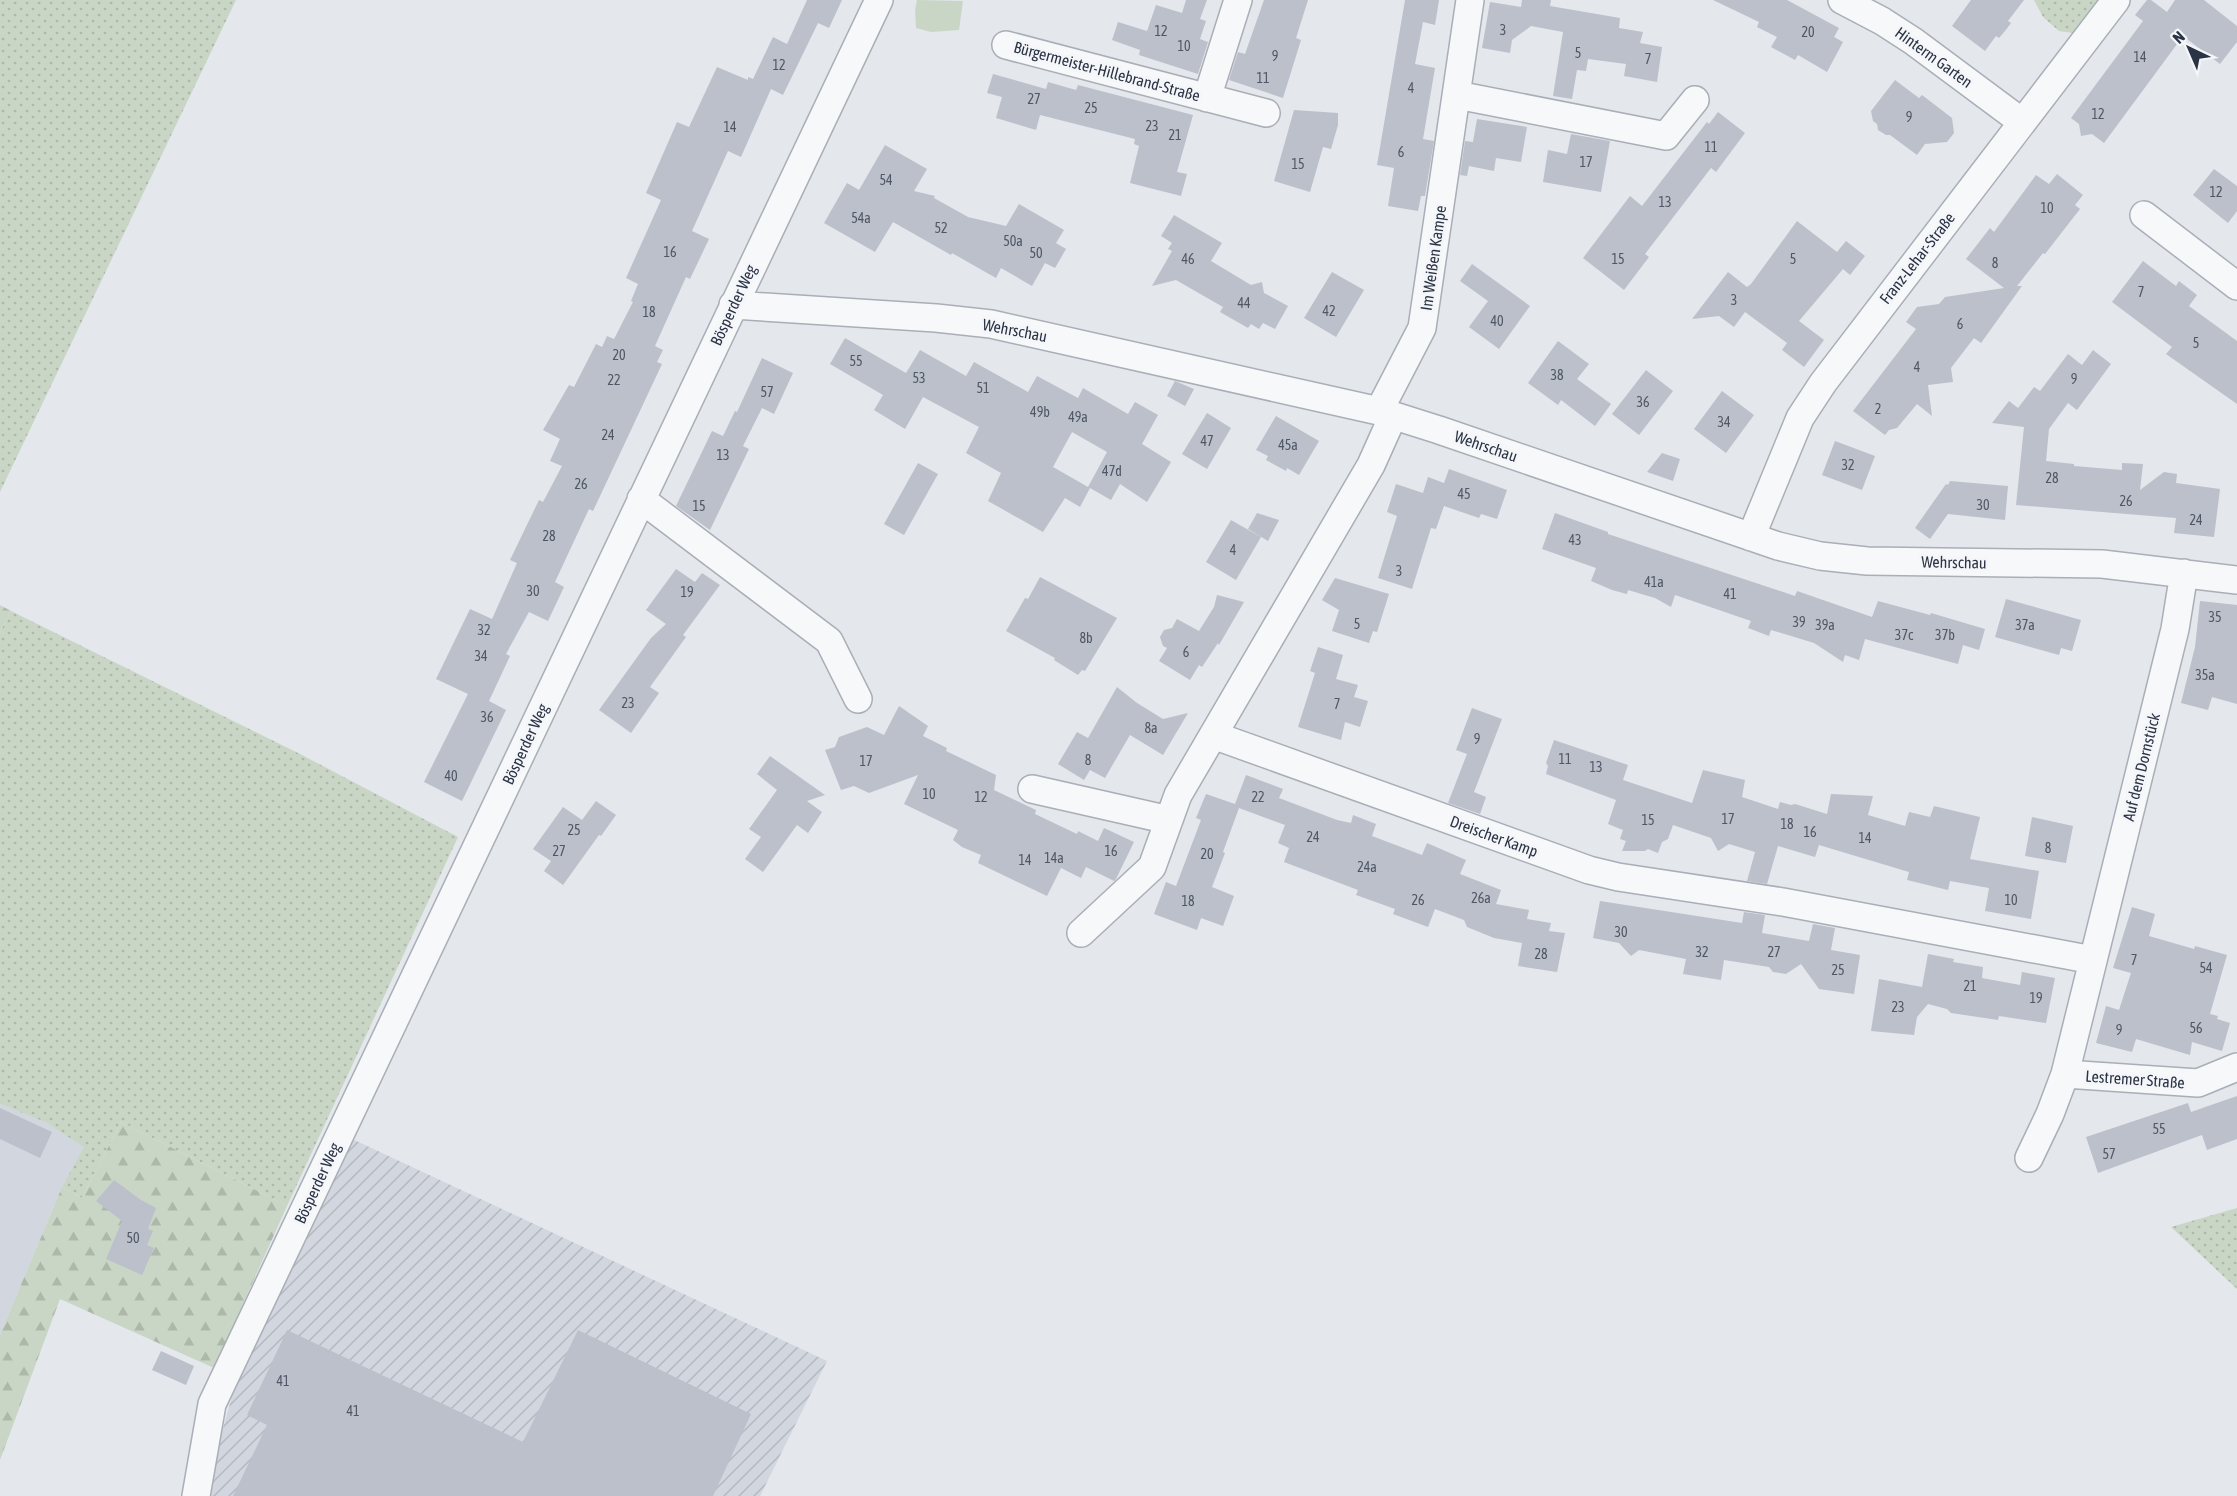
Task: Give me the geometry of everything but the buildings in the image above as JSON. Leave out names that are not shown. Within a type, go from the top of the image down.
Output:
[{"type":"street","name":"Bösperder Weg","points":[[196,1496],[212,1404],[879,0]]},
{"type":"street","name":"Bürgermeister-Hillebrand-Straße","points":[[1207,98],[1238,0]]},
{"type":"street","name":"Im Weißen Kampe","points":[[1386,413],[1422,328],[1470,0]]},
{"type":"street","name":"Hinterm Garten","points":[[1842,0],[1882,21],[1913,41],[2022,122]]},
{"type":"street","name":"Franz-Lehar-Straße","points":[[1751,537],[1800,418],[1823,383],[2116,0]]},
{"type":"street","name":"Bürgermeister-Hillebrand-Straße","points":[[1006,45],[1266,113]]},
{"type":"street","points":[[1457,95],[1666,136],[1695,100]]},
{"type":"street","points":[[2144,215],[2237,286]]},
{"type":"street","name":"Wehrschau","points":[[733,305],[936,318],[991,324],[1386,413],[1751,537],[1820,556],[1867,561],[2102,564],[2237,580]]},
{"type":"street","points":[[1081,933],[1152,867],[1178,795],[1371,465],[1386,413]]},
{"type":"street","points":[[640,500],[829,641],[858,699]]},
{"type":"street","name":"Auf dem Dornstück","points":[[2029,1158],[2050,1114],[2065,1074],[2175,629],[2184,573]]},
{"type":"street","name":"Dreischer Kamp","points":[[1213,735],[1589,870],[1618,877],[1784,902],[2093,960]]},
{"type":"street","points":[[1032,789],[1169,820]]},
{"type":"street","name":"Lestremer Straße","points":[[2065,1074],[2198,1083],[2237,1067]]},
{"type":"shaded area","points":[[0,1104],[45,1122],[85,1147],[62,1187],[0,1335]]},
{"type":"shaded area","points":[[350,1138],[827,1361],[760,1496],[211,1496],[219,1443],[232,1396]]},
{"type":"green space","points":[[0,0],[236,0],[0,492]]},
{"type":"green space","points":[[917,0],[963,1],[959,30],[931,32],[916,28]]},
{"type":"green space","points":[[2034,0],[2100,0],[2073,33],[2059,31],[2043,17]]},
{"type":"green space","points":[[0,605],[11,611],[0,632]]},
{"type":"green space","points":[[11,611],[300,754],[458,837],[287,1206],[121,1122],[82,1198],[62,1187],[84,1147],[45,1122],[0,1104],[0,632]]},
{"type":"green space","points":[[121,1122],[287,1206],[214,1368],[60,1299],[0,1460],[0,1335],[62,1187],[82,1198]]},
{"type":"green space","points":[[2237,1208],[2237,1289],[2171,1227]]}]
